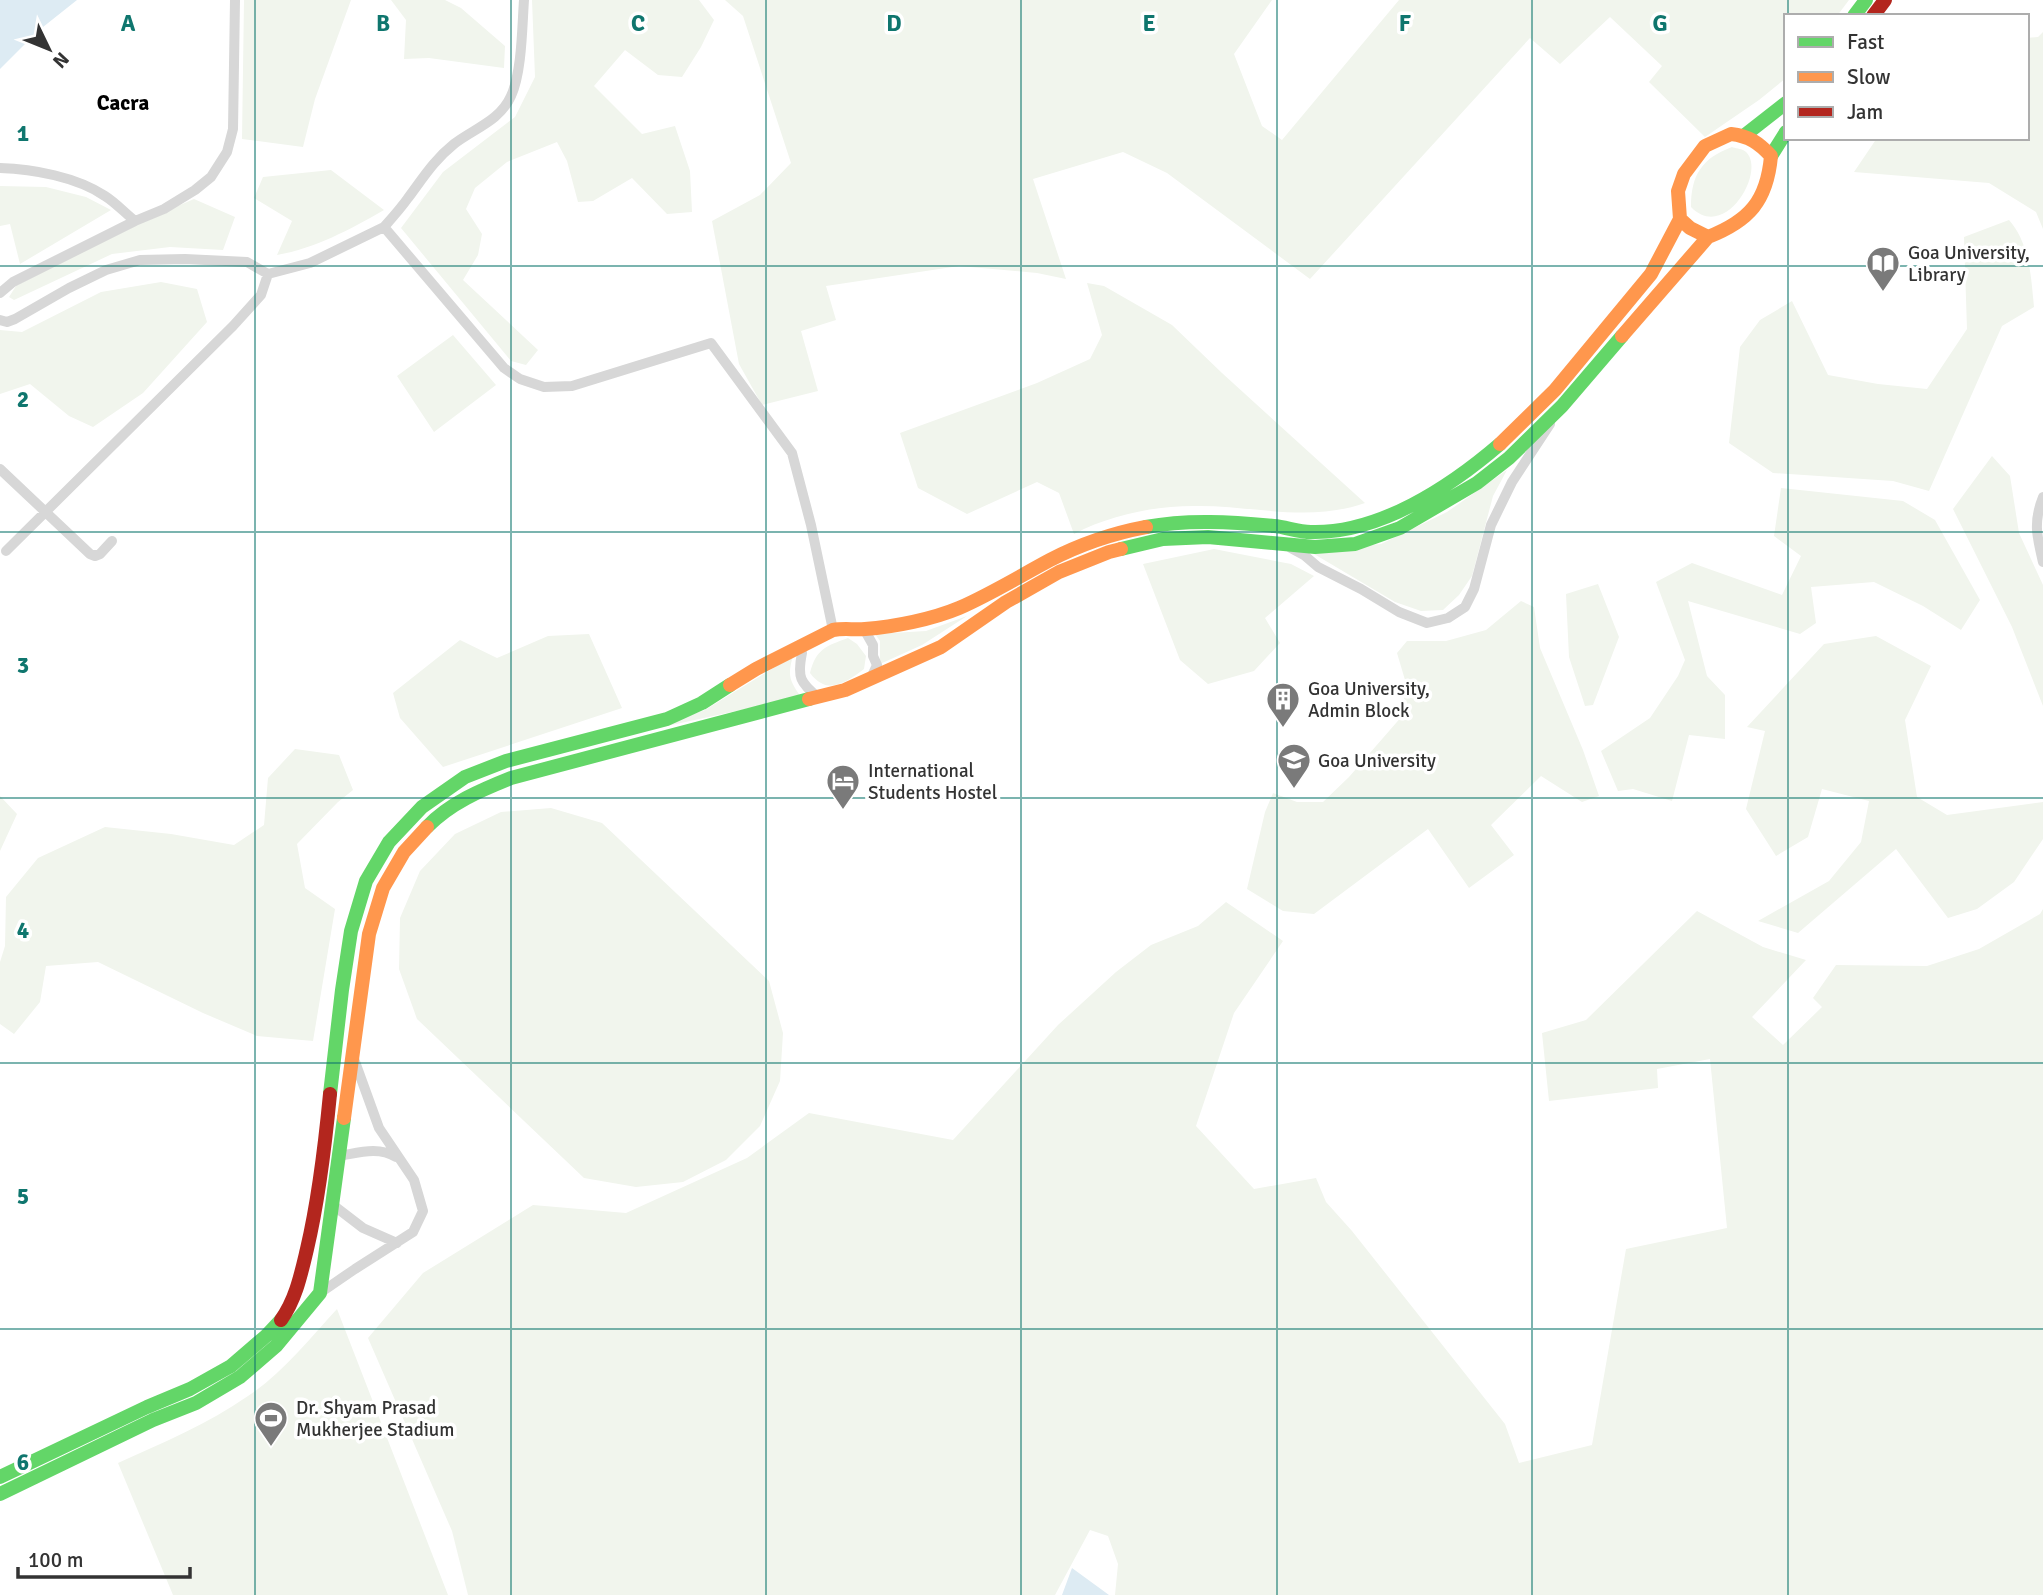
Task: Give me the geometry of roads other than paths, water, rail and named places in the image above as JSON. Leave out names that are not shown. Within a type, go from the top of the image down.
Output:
[{"type":"main road","points":[[1745,135],[1784,105]]},
{"type":"main road","points":[[0,1494],[231,1366],[266,1336],[283,1317],[298,1288],[321,1178],[351,931],[366,881],[389,842],[422,807],[465,777],[506,761],[667,719],[702,703],[756,669],[833,630],[864,629],[917,620],[957,609],[1052,559],[1104,538],[1161,524],[1277,526],[1310,532],[1348,529],[1390,515],[1431,495],[1467,471],[1499,445],[1555,390],[1651,274],[1679,219],[1678,191],[1684,174],[1705,146],[1731,134],[1745,135],[1758,141],[1771,156]]},
{"type":"main road","points":[[0,1477],[137,1420],[196,1403],[240,1377],[276,1346],[320,1293],[369,934],[383,888],[404,852],[434,820],[473,793],[511,778],[768,709],[820,698],[870,681],[941,647],[1006,602],[1059,572],[1109,552],[1139,543],[1208,537],[1315,547],[1355,544],[1400,528],[1477,483],[1509,458],[1562,406],[1708,237],[1737,224],[1755,209],[1770,174],[1771,156],[1784,135]]},
{"type":"main road","points":[[1679,219],[1708,237]]},
{"type":"main road","points":[[802,653],[816,637]]},
{"type":"main road","points":[[335,1059],[351,1057]]},
{"type":"street","points":[[0,293],[13,282],[164,209],[211,177],[227,152],[233,129],[235,0]]},
{"type":"street","points":[[0,320],[7,322],[15,319],[106,270],[140,260],[247,262],[268,274],[310,263],[384,227],[430,167],[454,144],[495,117],[510,100],[516,84],[524,0]]},
{"type":"street","points":[[0,168],[25,169],[90,187],[108,197],[135,221]]},
{"type":"street","points":[[384,227],[504,368],[520,379],[544,387],[572,386],[711,343],[792,453],[811,525],[833,630]]},
{"type":"street","points":[[6,551],[233,326],[261,295],[268,274]]},
{"type":"street","points":[[1284,544],[1318,567],[1399,612],[1427,623],[1448,618],[1465,607],[1474,589],[1490,525],[1512,482],[1562,406]]},
{"type":"street","points":[[0,469],[90,554],[100,554],[112,541]]},
{"type":"street","points":[[2043,497],[2037,514],[2036,534],[2043,562]]},
{"type":"street","points":[[864,629],[873,645],[873,656],[877,665],[870,681]]},
{"type":"street","points":[[802,653],[799,676],[806,687],[820,698]]},
{"type":"street","points":[[320,1293],[413,1232],[424,1211],[414,1180],[379,1128],[351,1057]]},
{"type":"street","points":[[339,1156],[376,1150],[399,1159]]},
{"type":"street","points":[[333,1205],[363,1228],[397,1243]]},
{"type":"place","name":"Goa University, Library","points":[[1883,293]]},
{"type":"place","name":"Goa University, Admin Block","points":[[1283,729]]},
{"type":"place","name":"Goa University","points":[[1294,790]]},
{"type":"place","name":"International Students Hostel","points":[[843,811]]},
{"type":"place","name":"Dr. Shyam Prasad Mukherjee Stadium","points":[[271,1448]]},
{"type":"district","name":"Cacra","points":[[123,103]]}]
